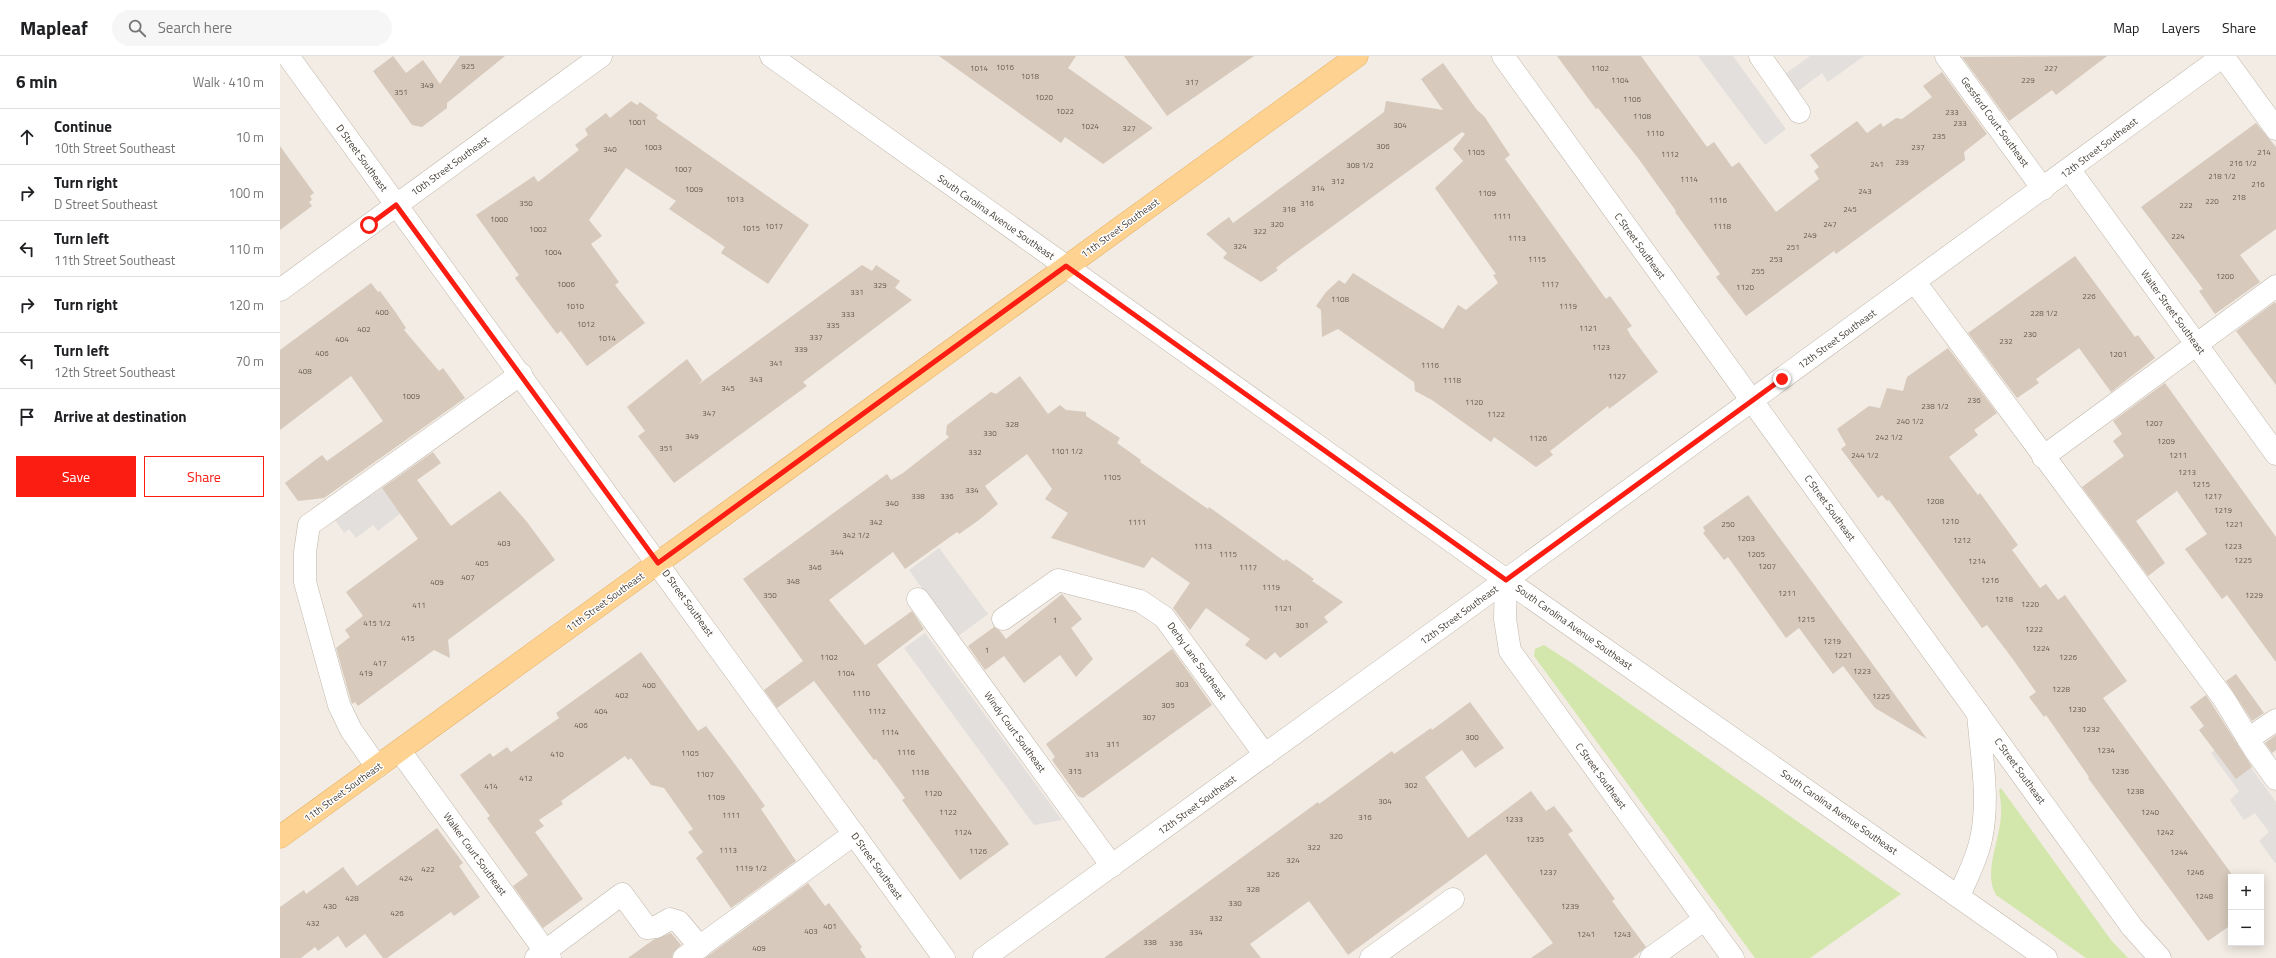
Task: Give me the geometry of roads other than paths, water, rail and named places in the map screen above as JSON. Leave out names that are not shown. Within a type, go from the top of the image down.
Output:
[{"type":"main road","name":"11th Street Southeast","points":[[280,837],[1066,266],[1358,56]]},
{"type":"street","name":"D Street Southeast","points":[[288,56],[521,374],[944,958]]},
{"type":"street","name":"10th Street Southeast","points":[[280,290],[601,56]]},
{"type":"street","name":"South Carolina Avenue Southeast","points":[[771,56],[1506,580],[2046,958]]},
{"type":"street","name":"C Street Southeast","points":[[1503,56],[2132,927],[2160,958]]},
{"type":"street","name":"Gessford Court Southeast","points":[[1946,56],[2043,189]]},
{"type":"street","name":"12th Street Southeast","points":[[984,958],[1266,755],[2043,189],[2223,56]]},
{"type":"street","points":[[2223,56],[2276,129]]},
{"type":"street","points":[[1766,58],[1799,112]]},
{"type":"street","name":"Walter Street Southeast","points":[[2069,169],[2276,454]]},
{"type":"street","points":[[1915,282],[2043,457],[2062,478],[2224,699],[2248,739],[2276,779]]},
{"type":"street","points":[[2043,457],[2276,286]]},
{"type":"street","points":[[377,767],[351,730],[339,705],[305,582],[305,552],[309,525],[521,374]]},
{"type":"street","name":"Derby Lane Southeast","points":[[1003,619],[1058,580],[1123,596],[1146,605],[1164,617],[1172,626],[1266,755]]},
{"type":"street","name":"C Street Southeast","points":[[1506,580],[1505,619],[1510,651],[1733,958]]},
{"type":"street","name":"Windy Court Southeast","points":[[918,598],[1112,866]]},
{"type":"street","points":[[1958,896],[1976,855],[1984,819],[1983,773],[1977,712]]},
{"type":"street","points":[[2248,739],[2276,720]]},
{"type":"street","name":"Walker Court Southeast","points":[[400,751],[544,956]]},
{"type":"street","points":[[544,956],[622,894],[647,928],[656,927],[670,919],[679,922],[692,953],[854,834]]},
{"type":"street","points":[[1371,958],[1453,899]]},
{"type":"street","points":[[1651,958],[1705,919]]}]
